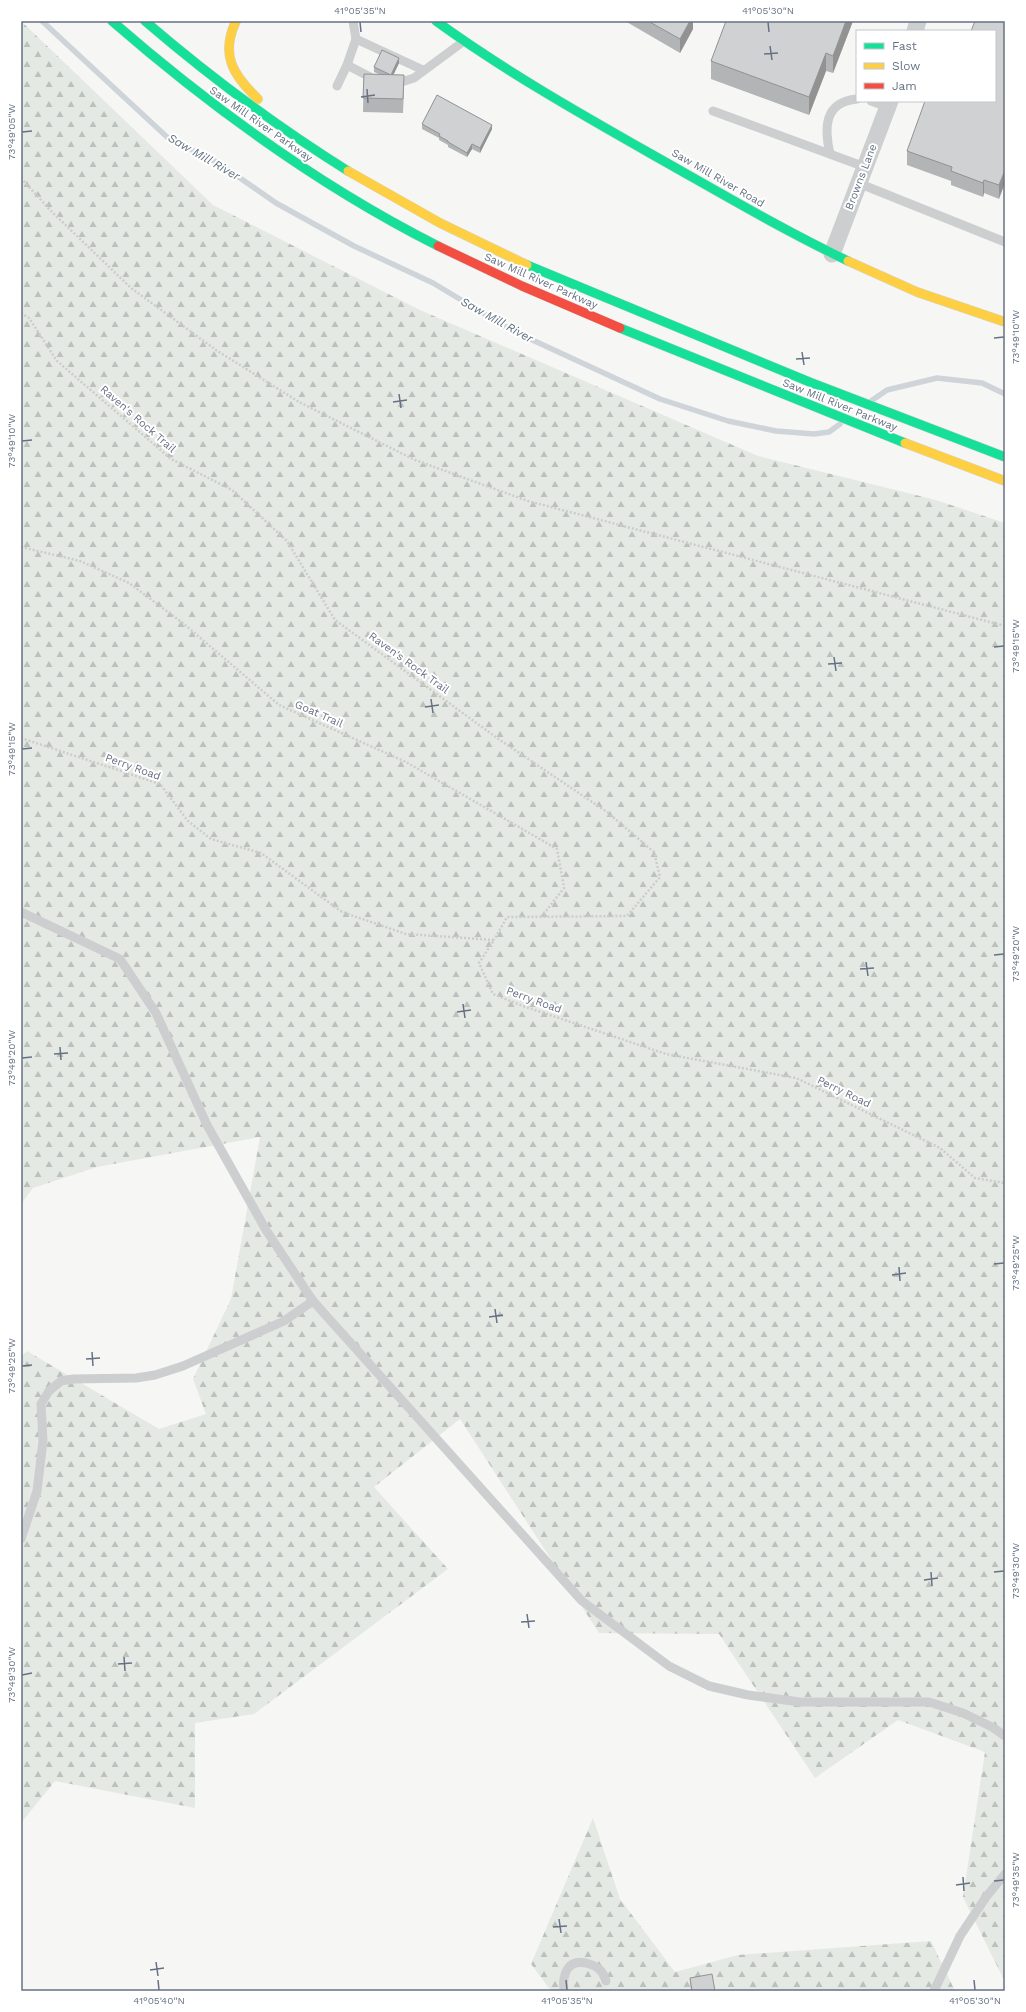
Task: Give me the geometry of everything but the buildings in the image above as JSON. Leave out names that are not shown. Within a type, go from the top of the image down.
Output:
[{"type":"main road","name":"Saw Mill River Parkway","points":[[112,21],[190,88],[253,136],[321,180],[417,237],[539,294],[861,427],[1005,481]]},
{"type":"main road","name":"Saw Mill River Parkway","points":[[145,21],[216,80],[268,119],[322,155],[382,191],[487,247],[882,412],[1005,458]]},
{"type":"main road","points":[[236,21],[229,37],[228,47],[230,60],[236,75],[251,93],[322,155]]},
{"type":"main road","name":"Saw Mill River Road","points":[[436,21],[464,41],[558,100],[751,210],[832,254],[922,294],[1005,322]]},
{"type":"street","name":"Browns Lane","points":[[832,254],[889,104]]},
{"type":"lane","points":[[337,86],[347,65],[356,39],[353,21]]},
{"type":"lane","points":[[356,39],[423,70]]},
{"type":"lane","points":[[347,65],[390,85],[414,78],[464,41]]},
{"type":"lane","points":[[830,154],[826,136],[832,112],[836,105],[856,99]]},
{"type":"lane","points":[[877,102],[889,104]]},
{"type":"lane","points":[[713,111],[865,167]]},
{"type":"lane","points":[[858,183],[1005,242]]},
{"type":"lane","points":[[21,912],[120,959],[156,1013],[215,1139],[266,1230],[313,1301],[582,1601],[669,1666],[709,1686],[748,1695],[800,1702],[929,1702],[963,1713],[992,1727],[1005,1736]]},
{"type":"lane","points":[[21,1539],[36,1491],[43,1441],[41,1404],[49,1391],[61,1382],[73,1379],[136,1378],[155,1375],[183,1366],[284,1321],[313,1301]]},
{"type":"lane","points":[[934,1991],[960,1936],[986,1898],[1005,1874]]},
{"type":"lane","points":[[564,1991],[563,1979],[567,1970],[572,1964],[580,1962],[590,1964],[600,1970],[606,1981]]},
{"type":"path","points":[[21,178],[51,211],[131,288],[216,350],[299,402],[415,460],[528,501],[1005,626]]},
{"type":"path","name":"Raven's Rock Trail","points":[[21,313],[29,318],[58,361],[171,459],[232,490],[287,542],[335,620],[497,738],[607,812],[654,852],[660,876],[627,916],[507,917],[494,940]]},
{"type":"path","name":"Goat Trail","points":[[21,548],[80,561],[129,583],[184,624],[279,705],[406,762],[557,849],[564,888],[542,916]]},
{"type":"path","name":"Perry Road","points":[[21,738],[160,784],[188,822],[211,839],[261,852],[342,912],[406,934],[494,940],[479,963],[493,994],[523,1006],[666,1054],[796,1078],[940,1148],[975,1178],[1005,1184]]},
{"type":"green space","points":[[21,21],[213,205],[420,310],[758,456],[936,500],[1005,523],[1005,1982],[963,1897],[985,1752],[898,1720],[815,1778],[719,1634],[599,1633],[460,1419],[374,1487],[448,1569],[254,1714],[195,1723],[195,1808],[55,1781],[21,1823],[21,1357],[27,1351],[159,1429],[206,1414],[193,1379],[231,1299],[260,1137],[97,1167],[33,1188],[21,1204]]},
{"type":"green space","points":[[593,1818],[620,1899],[675,1972],[738,1955],[931,1941],[955,1991],[551,1991],[531,1964]]},
{"type":"waterway","name":"Saw Mill River","points":[[42,21],[167,137],[220,164],[276,203],[354,246],[433,283],[513,331],[660,399],[728,421],[776,431],[814,434],[829,432],[840,424]]},
{"type":"waterway","name":"Saw Mill River","points":[[871,401],[887,390],[937,378],[982,383],[1005,394]]},
{"type":"traffic: fast","points":[[112,21],[188,84],[268,144],[351,198],[438,246]]},
{"type":"traffic: fast","points":[[145,21],[244,100],[348,171]]},
{"type":"traffic: fast","points":[[436,21],[515,74],[570,107],[749,210],[848,261]]},
{"type":"traffic: fast","points":[[527,265],[812,383],[1005,457]]},
{"type":"traffic: fast","points":[[620,328],[905,443]]},
{"type":"traffic: slow","points":[[236,21],[231,33],[229,54],[236,73],[258,99]]},
{"type":"traffic: slow","points":[[348,171],[440,223],[527,265]]},
{"type":"traffic: slow","points":[[848,261],[917,292],[1005,322]]},
{"type":"traffic: slow","points":[[905,443],[1005,481]]},
{"type":"traffic: jam","points":[[438,246],[522,286],[620,328]]}]
